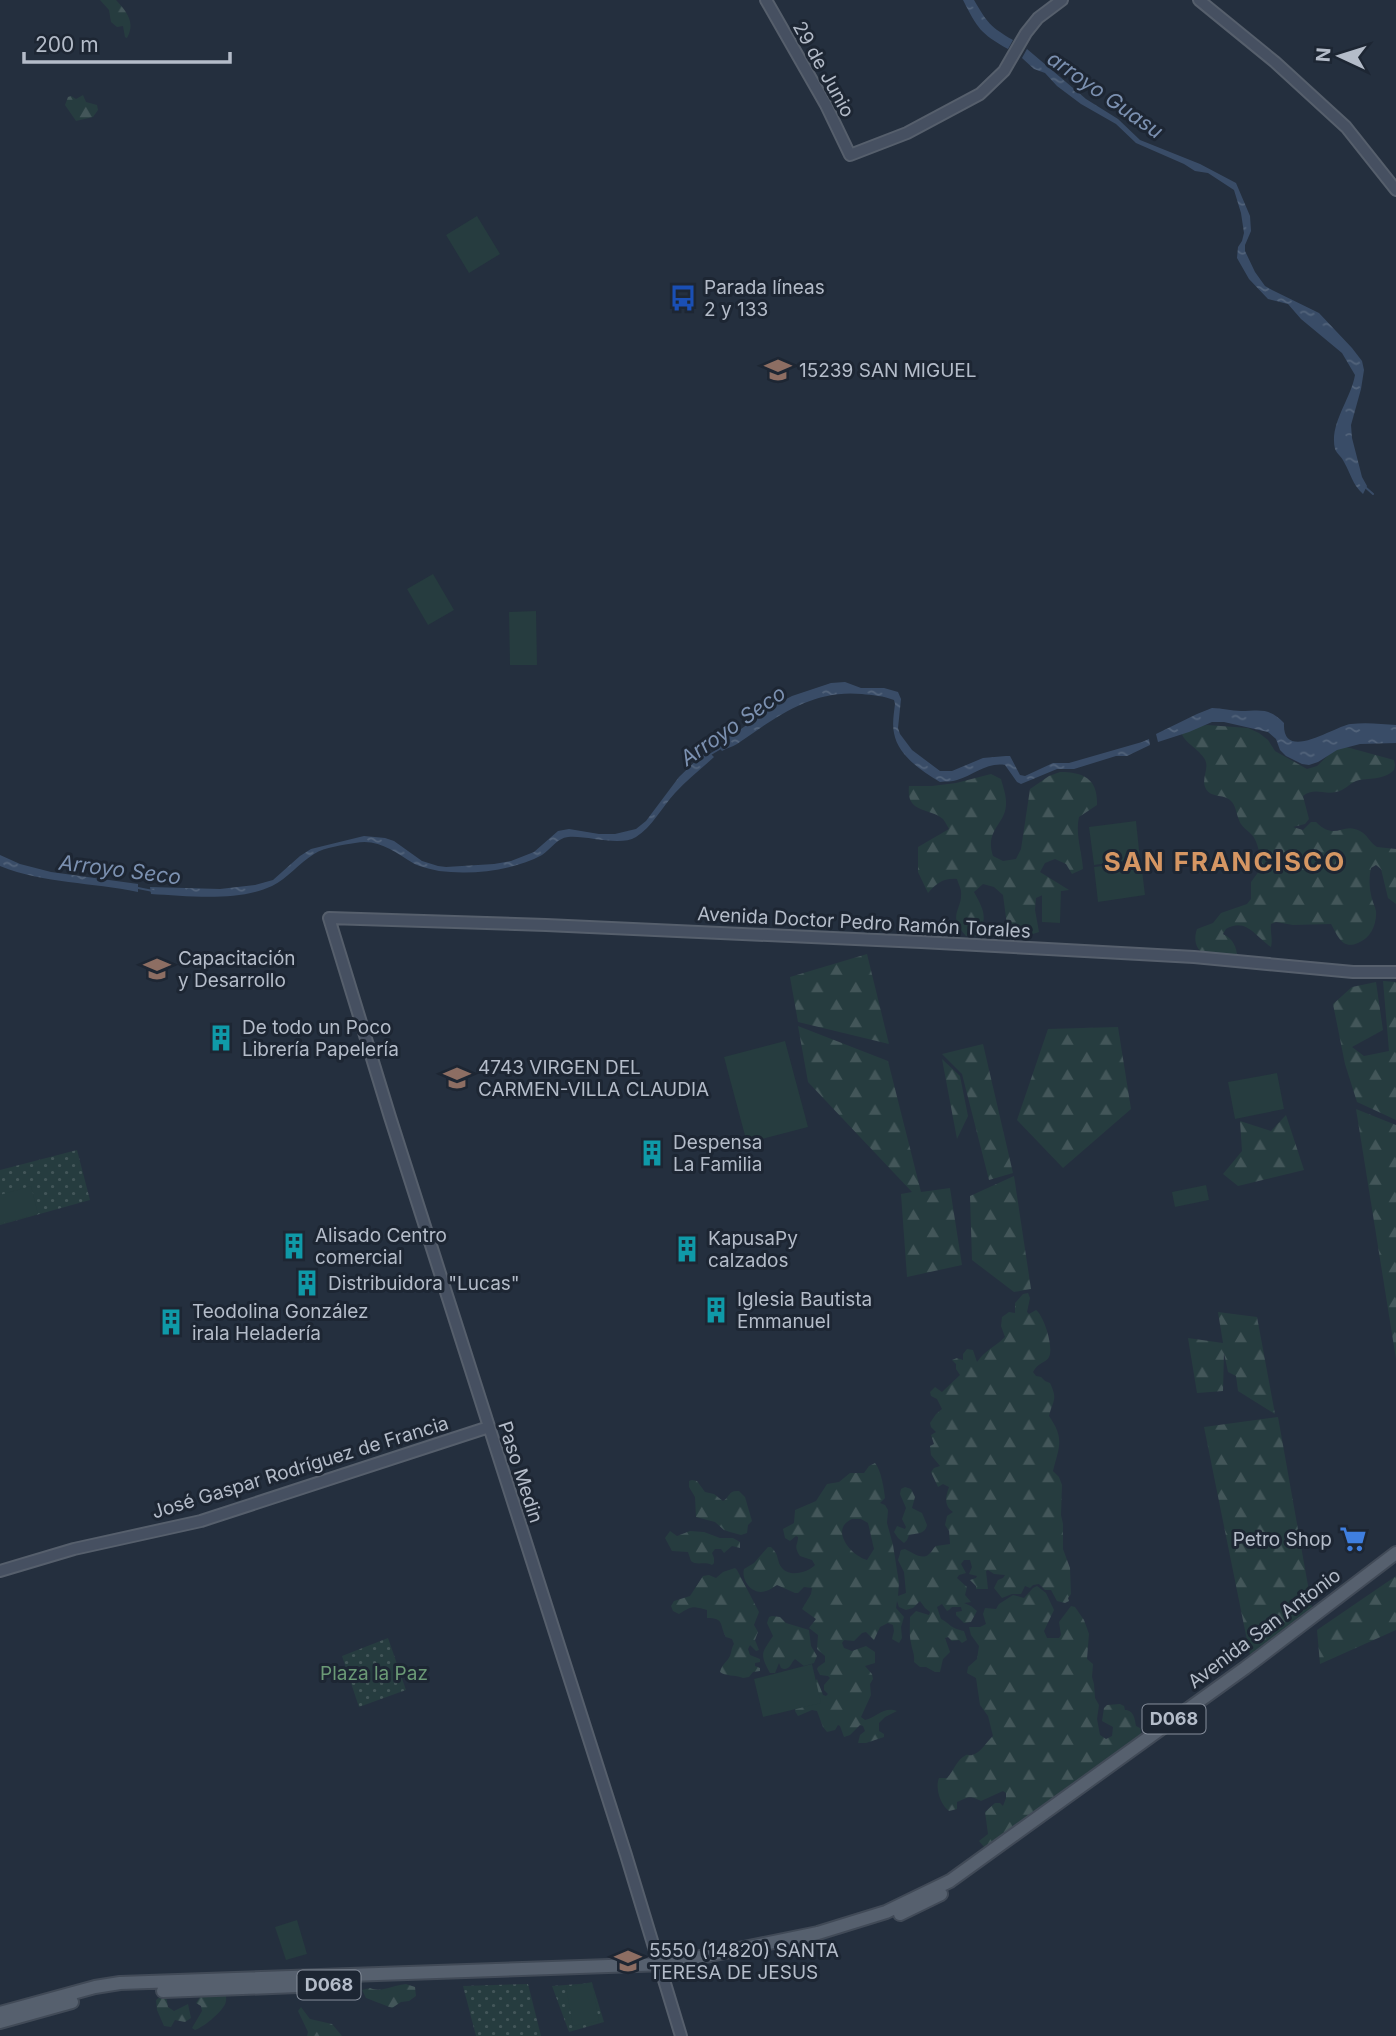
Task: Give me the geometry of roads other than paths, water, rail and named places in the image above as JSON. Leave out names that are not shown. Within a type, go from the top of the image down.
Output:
[{"type":"main road","name":"Avenida San Antonio","points":[[951,1885],[1396,1553]]},
{"type":"main road","name":"Avenida San Antonio","points":[[951,1885],[1248,1674],[1396,1562]]},
{"type":"main road","name":"D068","points":[[0,2022],[111,1992],[661,1968],[790,1943],[821,1940],[889,1919],[951,1885]]},
{"type":"main road","name":"D068","points":[[0,2013],[95,1987],[120,1983],[661,1968]]},
{"type":"street","name":"29 de Junio","points":[[766,0],[826,105],[850,155],[907,133],[980,94],[997,80],[1038,18],[1062,0]]},
{"type":"street","points":[[1205,2],[1346,127],[1396,190]]},
{"type":"street","name":"Avenida Doctor Pedro Ramón Torales","points":[[329,918],[921,942],[1194,957],[1353,972],[1396,972]]},
{"type":"street","name":"Paso Medin","points":[[329,918],[681,2036]]},
{"type":"street","name":"José Gaspar Rodríguez de Francia","points":[[0,1570],[74,1549],[201,1521],[489,1427]]},
{"type":"water","points":[[963,0],[974,0],[990,23],[1013,40],[1008,49],[981,29]]},
{"type":"water","points":[[1027,49],[1086,99],[1118,119],[1140,140],[1200,164],[1236,183],[1250,216],[1251,231],[1245,251],[1255,272],[1265,286],[1319,313],[1362,361],[1364,370],[1361,389],[1351,425],[1362,477],[1367,486],[1363,494],[1336,451],[1334,440],[1335,430],[1355,375],[1342,353],[1301,319],[1288,304],[1268,299],[1249,279],[1237,258],[1244,233],[1234,190],[1208,173],[1195,171],[1136,143],[1116,124],[1081,104],[1045,73],[1034,69],[1022,58]]},
{"type":"water","points":[[845,682],[861,688],[884,688],[898,692],[901,699],[898,728],[900,734],[912,750],[940,771],[952,771],[983,758],[1010,756],[1020,775],[1025,776],[1053,763],[1069,763],[1149,739],[1150,745],[1127,756],[1116,756],[1074,769],[1057,769],[1021,784],[1005,765],[986,767],[955,781],[940,782],[919,768],[900,749],[893,730],[894,700],[862,694],[827,696],[795,707],[722,751],[715,742],[741,729],[792,696],[831,683]]},
{"type":"water","points":[[1212,708],[1268,712],[1284,723],[1286,735],[1292,741],[1300,742],[1351,724],[1396,725],[1396,743],[1360,744],[1337,750],[1309,765],[1286,756],[1280,750],[1276,739],[1268,732],[1224,722],[1212,722],[1158,742],[1156,734]]},
{"type":"water","points":[[707,750],[714,757],[675,793],[647,828],[629,840],[568,837],[557,842],[542,855],[518,865],[465,872],[422,867],[379,844],[363,842],[318,852],[278,883],[259,891],[213,897],[151,894],[150,887],[220,889],[255,885],[273,880],[311,849],[364,836],[394,841],[422,861],[446,867],[511,861],[534,852],[558,831],[569,829],[615,834],[636,829],[646,821],[679,777]]},
{"type":"water","points":[[0,855],[20,864],[51,872],[138,884],[138,892],[51,880],[17,872],[0,866]]},
{"type":"waterway","name":"arroyo Guasu","points":[[1364,486],[1373,494]]},
{"type":"waterway","name":"Arroyo Seco","points":[[711,754],[721,748]]},
{"type":"waterway","name":"Arroyo Seco","points":[[138,888],[153,891]]},
{"type":"place","name":"Parada líneas 2 y 133","points":[[683,298]]},
{"type":"place","name":"15239 SAN MIGUEL","points":[[778,370]]},
{"type":"place","name":"Capacitación y Desarrollo","points":[[157,969]]},
{"type":"place","name":"De todo un Poco Librería Papelería","points":[[221,1038]]},
{"type":"place","name":"4743 VIRGEN DEL CARMEN-VILLA CLAUDIA","points":[[457,1078]]},
{"type":"place","name":"Despensa La Familia","points":[[652,1153]]},
{"type":"place","name":"Alisado Centro comercial","points":[[294,1246]]},
{"type":"place","name":"KapusaPy calzados","points":[[687,1249]]},
{"type":"place","name":"Distribuidora \"Lucas\"","points":[[307,1283]]},
{"type":"place","name":"Iglesia Bautista Emmanuel","points":[[716,1310]]},
{"type":"place","name":"Teodolina González irala Heladería","points":[[171,1322]]},
{"type":"place","name":"Petro Shop","points":[[1353,1539]]},
{"type":"place","name":"5550 (14820) SANTA TERESA DE JESUS","points":[[628,1961]]},
{"type":"district","name":"SAN FRANCISCO","points":[[1225,862]]},
{"type":"park label","name":"Plaza la Paz","points":[[374,1673]]}]
